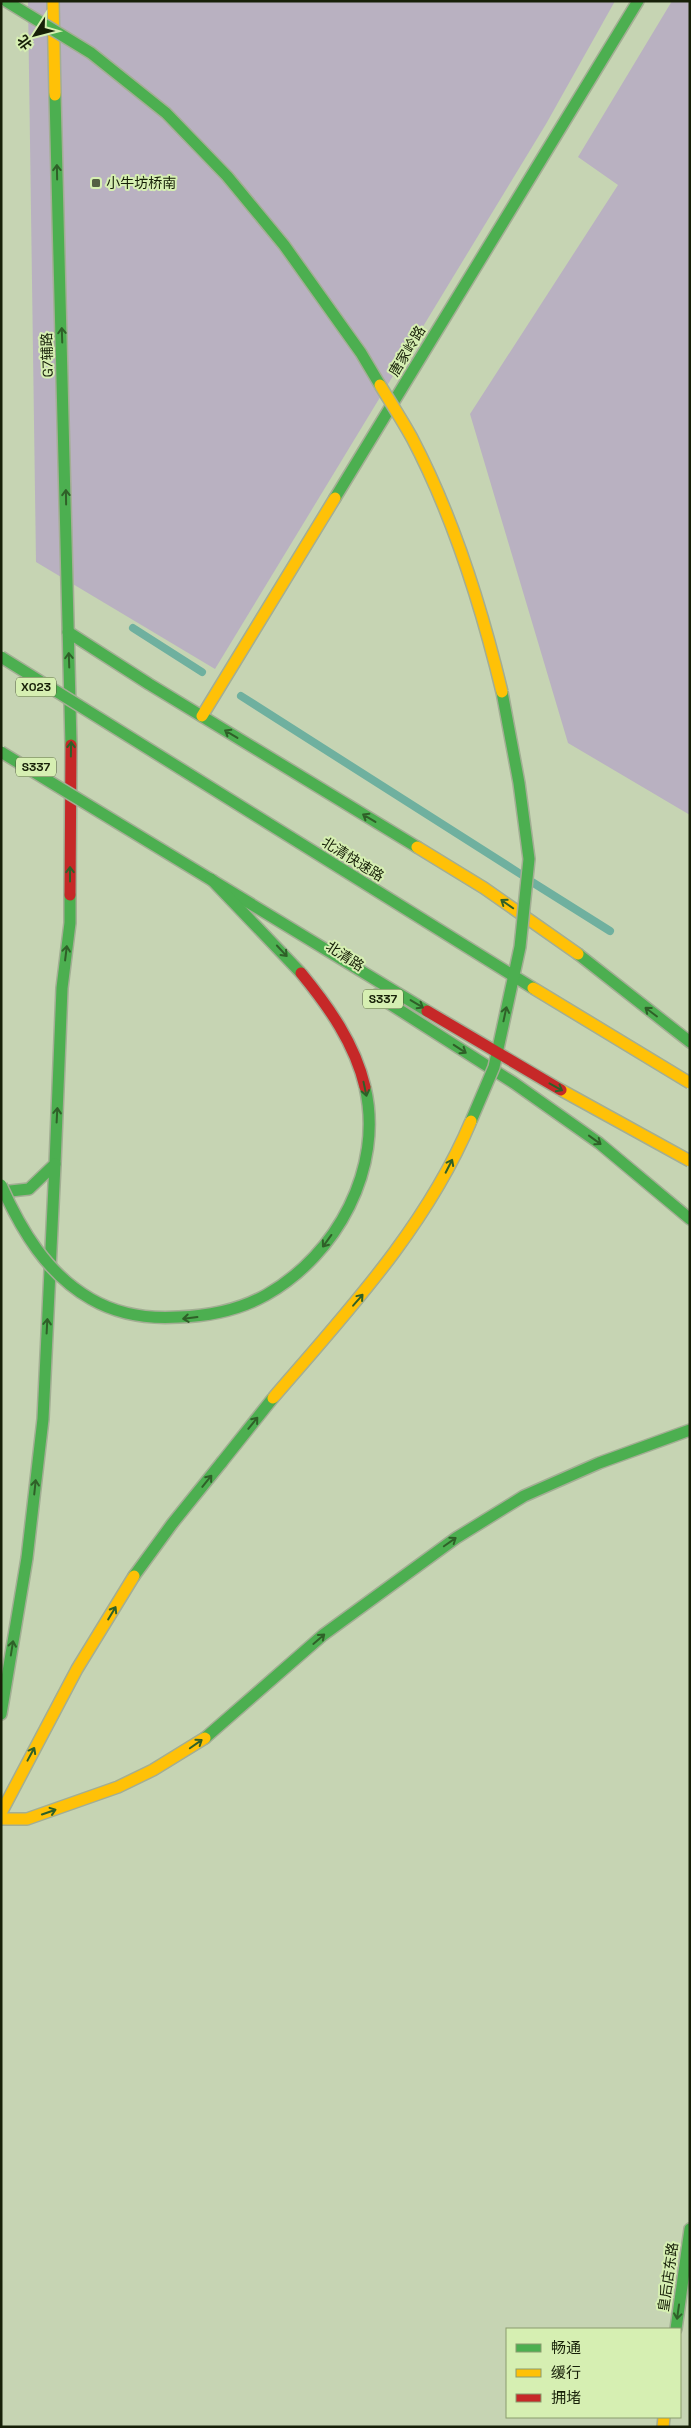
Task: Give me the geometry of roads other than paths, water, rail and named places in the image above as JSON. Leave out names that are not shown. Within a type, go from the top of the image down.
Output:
[{"type":"main road","points":[[1,1813],[64,1692],[164,1533],[271,1400],[367,1289],[411,1231],[438,1189],[468,1128],[494,1067],[520,947],[529,859],[519,783],[502,691],[478,600],[442,506],[412,438],[361,353],[284,245],[227,176],[166,113],[91,53],[6,1]]},
{"type":"main road","name":"G7辅路","points":[[1,1714],[27,1558],[42,1419],[62,988],[70,923],[71,708],[53,1]]},
{"type":"main road","name":"唐家岭路","points":[[202,716],[638,1]]},
{"type":"main road","points":[[68,632],[484,888],[564,943],[690,1042]]},
{"type":"main road","name":"北清快速路","points":[[1,657],[565,1008],[690,1083]]},
{"type":"main road","name":"X023","points":[[1,665],[71,708]]},
{"type":"main road","points":[[71,708],[299,853],[534,998],[690,1090]]},
{"type":"main road","name":"北清路","points":[[1,745],[70,789],[197,878],[514,1084],[599,1143],[690,1219]]},
{"type":"main road","points":[[1,752],[526,1071],[690,1161]]},
{"type":"main road","points":[[1,1186],[15,1218],[28,1239],[61,1276],[92,1299],[138,1317],[184,1319],[225,1313],[262,1297],[292,1279],[320,1250],[343,1219],[359,1188],[368,1147],[370,1124],[366,1089],[353,1050],[327,1008],[285,955],[211,879]]},
{"type":"main road","points":[[1,1192],[29,1189],[55,1164]]},
{"type":"main road","points":[[1,1819],[27,1819],[118,1788],[153,1770],[198,1744],[323,1635],[386,1587],[456,1538],[524,1496],[599,1462],[690,1430]]},
{"type":"main road","name":"皇后店东路","points":[[676,2328],[690,2229]]},
{"type":"waterway","points":[[133,628],[202,672]]},
{"type":"waterway","points":[[241,696],[522,875]]},
{"type":"waterway","points":[[532,882],[610,931]]},
{"type":"place","name":"小牛坊桥南","points":[[96,183]]}]
